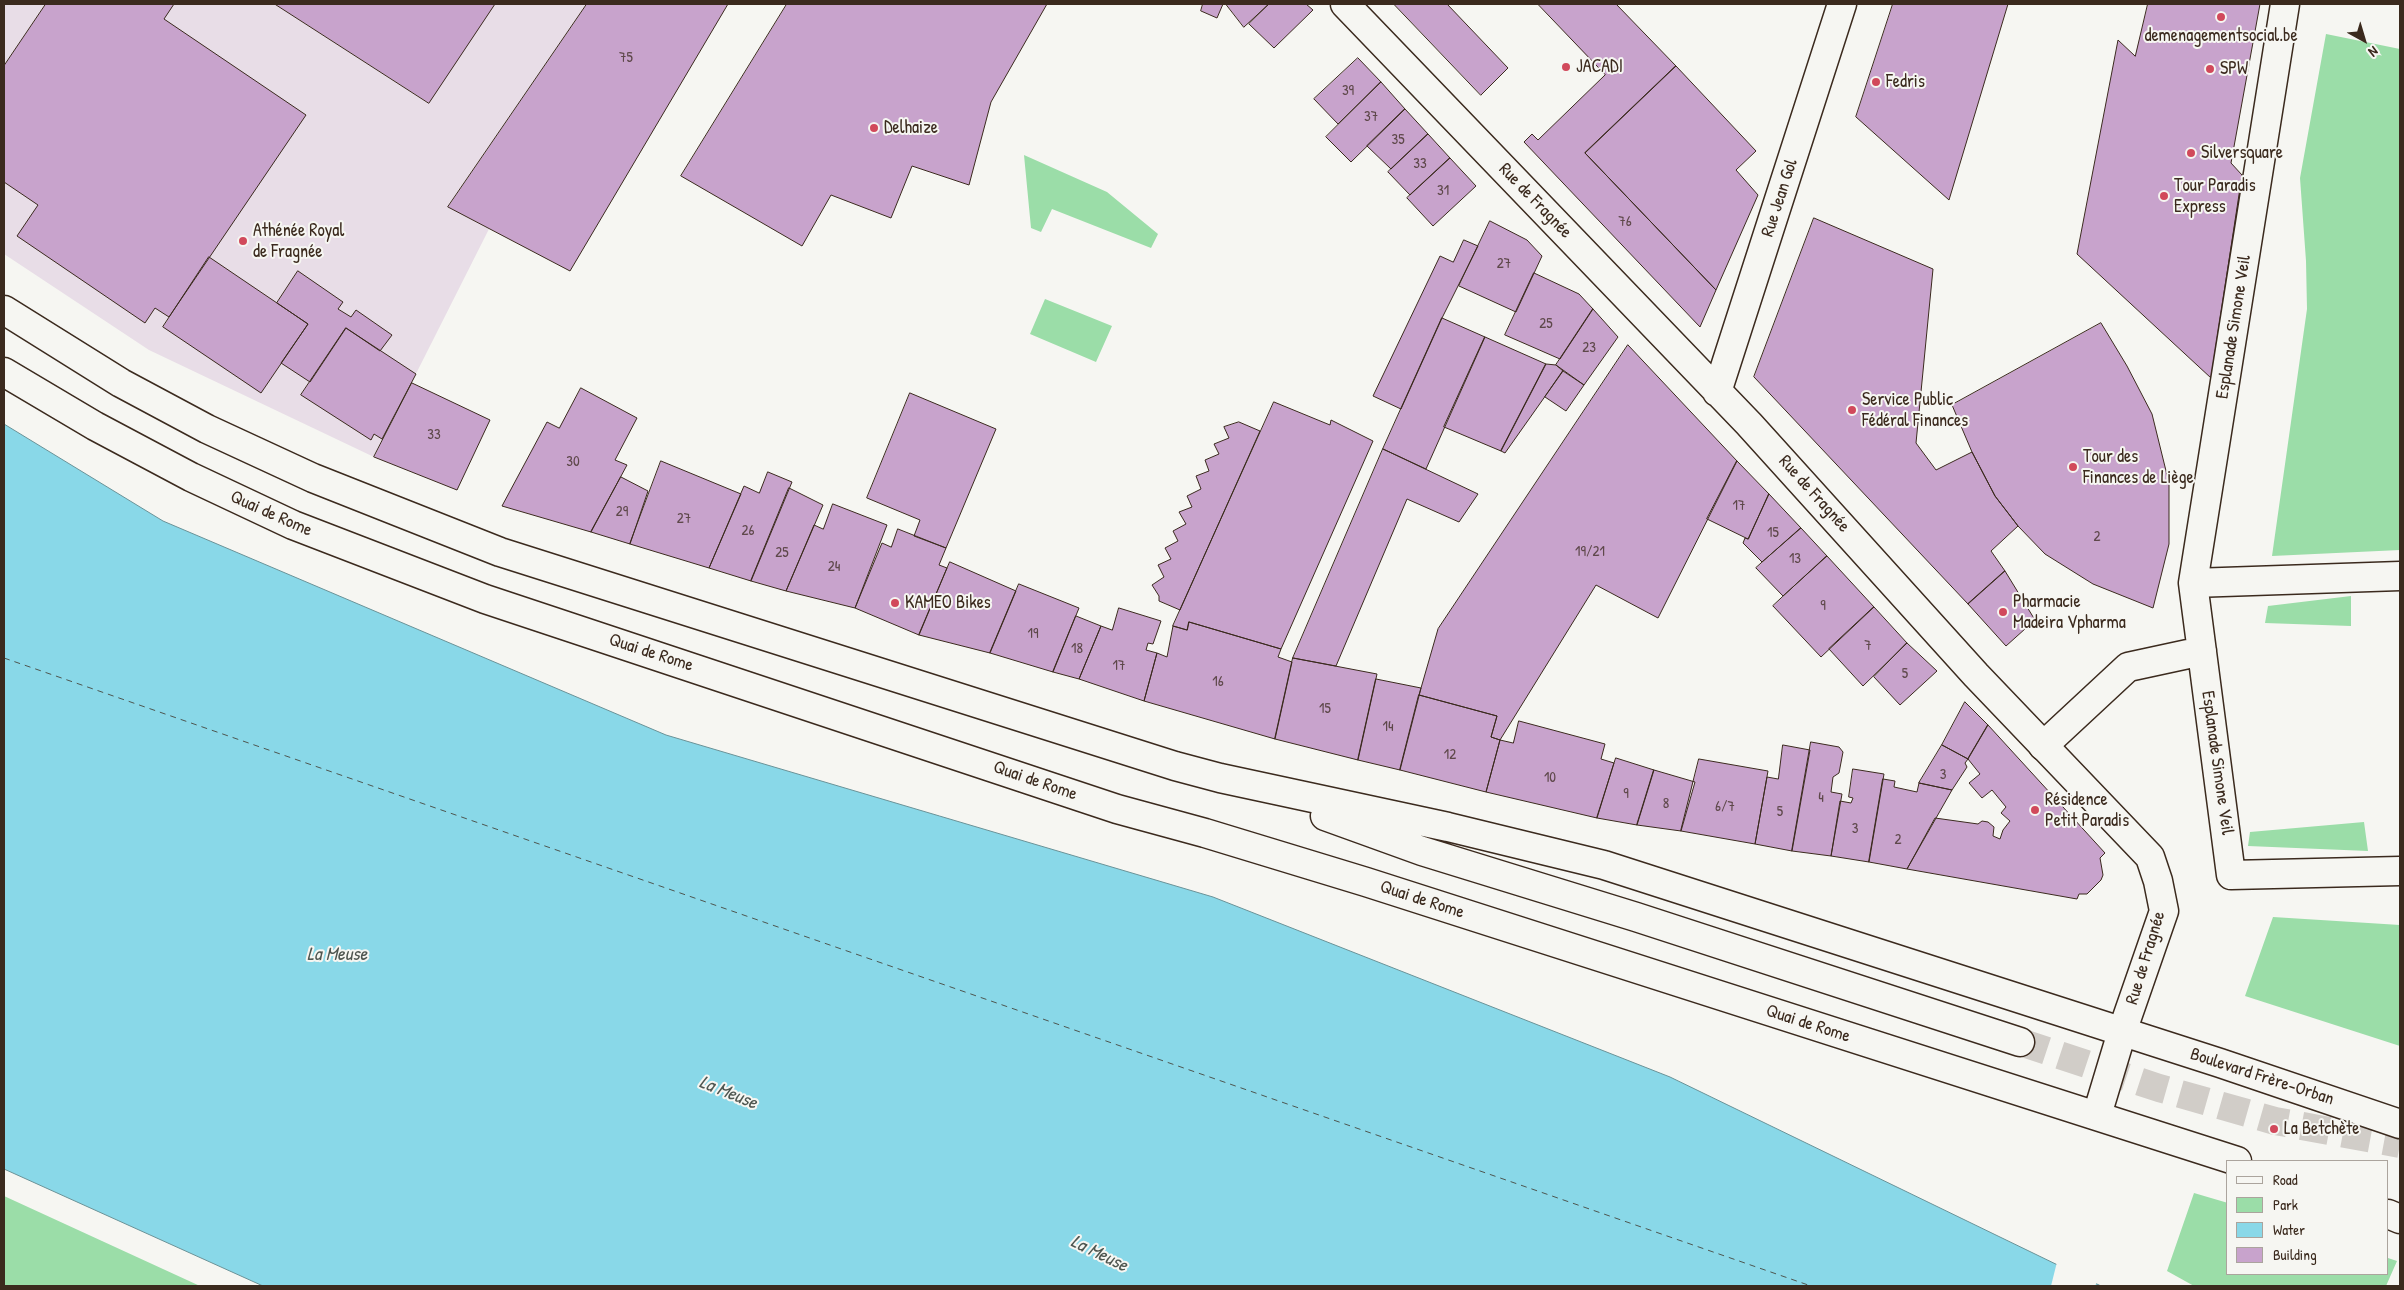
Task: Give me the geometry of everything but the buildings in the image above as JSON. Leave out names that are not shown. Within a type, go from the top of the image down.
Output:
[{"type":"main road","name":"Rue de Fragnée","points":[[1346,4],[1775,452],[1976,675],[2150,858],[2158,881],[2164,911],[2122,1032],[2097,1115]]},
{"type":"main road","name":"Rue Jean Gol","points":[[1717,392],[1842,4]]},
{"type":"main road","name":"Esplanade Simone Veil","points":[[2285,4],[2193,583],[2232,875],[2400,871]]},
{"type":"main road","points":[[4,310],[121,383],[207,429],[313,478],[500,552],[783,644],[1220,778],[1422,851],[1636,917],[2020,1042]]},
{"type":"main road","name":"Quai de Rome","points":[[4,372],[96,426],[216,489],[293,525],[485,599],[1117,809],[1205,833],[1366,882],[1777,1015],[2097,1115]]},
{"type":"main road","points":[[2193,583],[2400,576]]},
{"type":"main road","points":[[2043,746],[2128,667],[2202,650]]},
{"type":"main road","points":[[1220,778],[1448,827],[1604,865],[2122,1032]]},
{"type":"main road","name":"Boulevard Frère-Orban","points":[[2122,1032],[2400,1124]]},
{"type":"main road","points":[[2097,1115],[2234,1160]]},
{"type":"shaded area","name":"Athénée Royal de Fragnée","points":[[4,4],[587,4],[448,206],[489,229],[374,457],[149,350],[4,254]]},
{"type":"green space","points":[[2326,34],[2400,49],[2400,550],[2272,556],[2307,309],[2306,261],[2300,178]]},
{"type":"green space","points":[[1024,155],[1107,192],[1158,234],[1151,248],[1052,209],[1041,232],[1031,228]]},
{"type":"green space","points":[[1045,299],[1112,326],[1096,362],[1030,334]]},
{"type":"green space","points":[[2351,596],[2351,626],[2265,623],[2268,606]]},
{"type":"green space","points":[[2364,822],[2368,851],[2248,846],[2250,832]]},
{"type":"green space","points":[[2273,917],[2400,925],[2400,1046],[2245,996]]},
{"type":"green space","points":[[2194,1193],[2226,1202],[2226,1275],[2389,1275],[2389,1258],[2397,1261],[2386,1286],[2194,1286],[2167,1271]]},
{"type":"green space","points":[[4,1196],[200,1286],[4,1286]]},
{"type":"water","name":"La Meuse","points":[[4,424],[163,521],[666,735],[1213,897],[1670,1077],[2101,1286],[263,1286],[4,1169]]},
{"type":"pier","points":[[2057,1262],[2097,1282],[2095,1286],[2051,1286]]},
{"type":"ferry route","points":[[4,658],[1811,1286]]},
{"type":"tunnel","points":[[2020,1042],[2159,1088],[2275,1121],[2400,1144]]},
{"type":"place","name":"demenagementsocial.be","points":[[2221,17]]},
{"type":"place","name":"JACADI","points":[[1566,67]]},
{"type":"place","name":"SPW","points":[[2210,69]]},
{"type":"place","name":"Fedris","points":[[1876,82]]},
{"type":"place","name":"Delhaize","points":[[874,128]]},
{"type":"place","name":"Silversquare","points":[[2191,153]]},
{"type":"place","name":"Tour Paradis Express","points":[[2164,196]]},
{"type":"place","name":"Athénée Royal de Fragnée","points":[[243,241]]},
{"type":"place","name":"Service Public Fédéral Finances","points":[[1852,410]]},
{"type":"place","name":"Tour des Finances de Liège","points":[[2073,467]]},
{"type":"place","name":"KAMEO Bikes","points":[[895,603]]},
{"type":"place","name":"Pharmacie Madeira Vpharma","points":[[2003,612]]},
{"type":"place","name":"Résidence Petit Paradis","points":[[2035,810]]},
{"type":"place","name":"La Betchète","points":[[2274,1129]]}]
